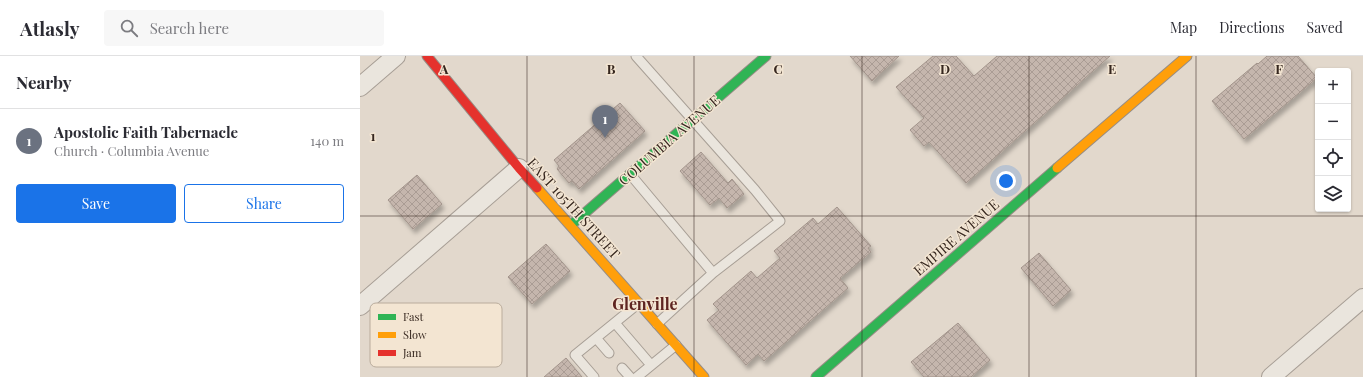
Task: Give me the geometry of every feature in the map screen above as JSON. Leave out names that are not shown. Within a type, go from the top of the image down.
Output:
[{"type":"street","points":[[360,87],[396,56]]},
{"type":"street","name":"EAST 105TH STREET","points":[[427,56],[519,168],[676,345],[698,375]]},
{"type":"street","name":"COLUMBIA AVENUE","points":[[571,225],[766,56]]},
{"type":"street","name":"EMPIRE AVENUE","points":[[816,377],[1187,56]]},
{"type":"street","points":[[360,306],[519,168]]},
{"type":"street","points":[[1271,377],[1363,298]]},
{"type":"lane","points":[[636,56],[755,190],[780,221],[713,273],[657,324]]},
{"type":"lane","points":[[630,174],[713,273]]},
{"type":"lane","points":[[594,377],[576,355],[639,303]]},
{"type":"lane","points":[[615,323],[650,365]]},
{"type":"lane","points":[[596,338],[609,353]]},
{"type":"lane","points":[[637,377],[676,345]]},
{"type":"lane","points":[[622,368],[630,377]]},
{"type":"building","points":[[850,56],[899,56],[872,81]]},
{"type":"building","points":[[933,56],[956,56],[974,76],[997,56],[1110,56],[966,183],[929,142],[924,146],[910,130],[924,118],[896,87]]},
{"type":"building","points":[[1267,56],[1298,56],[1315,76],[1315,80],[1244,139],[1212,101],[1257,63],[1258,64]]},
{"type":"building","points":[[620,103],[645,131],[579,189],[572,181],[569,183],[557,169],[559,166],[554,160]]},
{"type":"building","points":[[701,152],[728,183],[732,179],[744,194],[727,208],[719,198],[710,205],[680,171]]},
{"type":"building","points":[[417,175],[442,204],[413,229],[388,200]]},
{"type":"building","points":[[837,207],[871,246],[868,248],[871,252],[840,278],[848,288],[764,361],[758,354],[746,365],[707,320],[719,310],[713,304],[751,271],[757,278],[780,258],[774,251],[813,218],[818,224]]},
{"type":"building","points":[[546,244],[570,271],[532,304],[508,277]]},
{"type":"building","points":[[1039,253],[1071,290],[1053,306],[1021,268]]},
{"type":"building","points":[[958,323],[990,360],[971,377],[924,377],[911,362]]},
{"type":"building","points":[[566,358],[582,377],[544,377]]},
{"type":"traffic: fast","points":[[571,225],[766,56]]},
{"type":"traffic: fast","points":[[816,377],[1057,168]]},
{"type":"traffic: slow","points":[[1057,168],[1187,56]]},
{"type":"traffic: slow","points":[[537,188],[704,377]]},
{"type":"traffic: jam","points":[[427,56],[537,188]]},
{"type":"place","name":"Apostolic Faith Tabernacle","points":[[605,138]]},
{"type":"district","name":"Glenville","points":[[645,303]]}]
